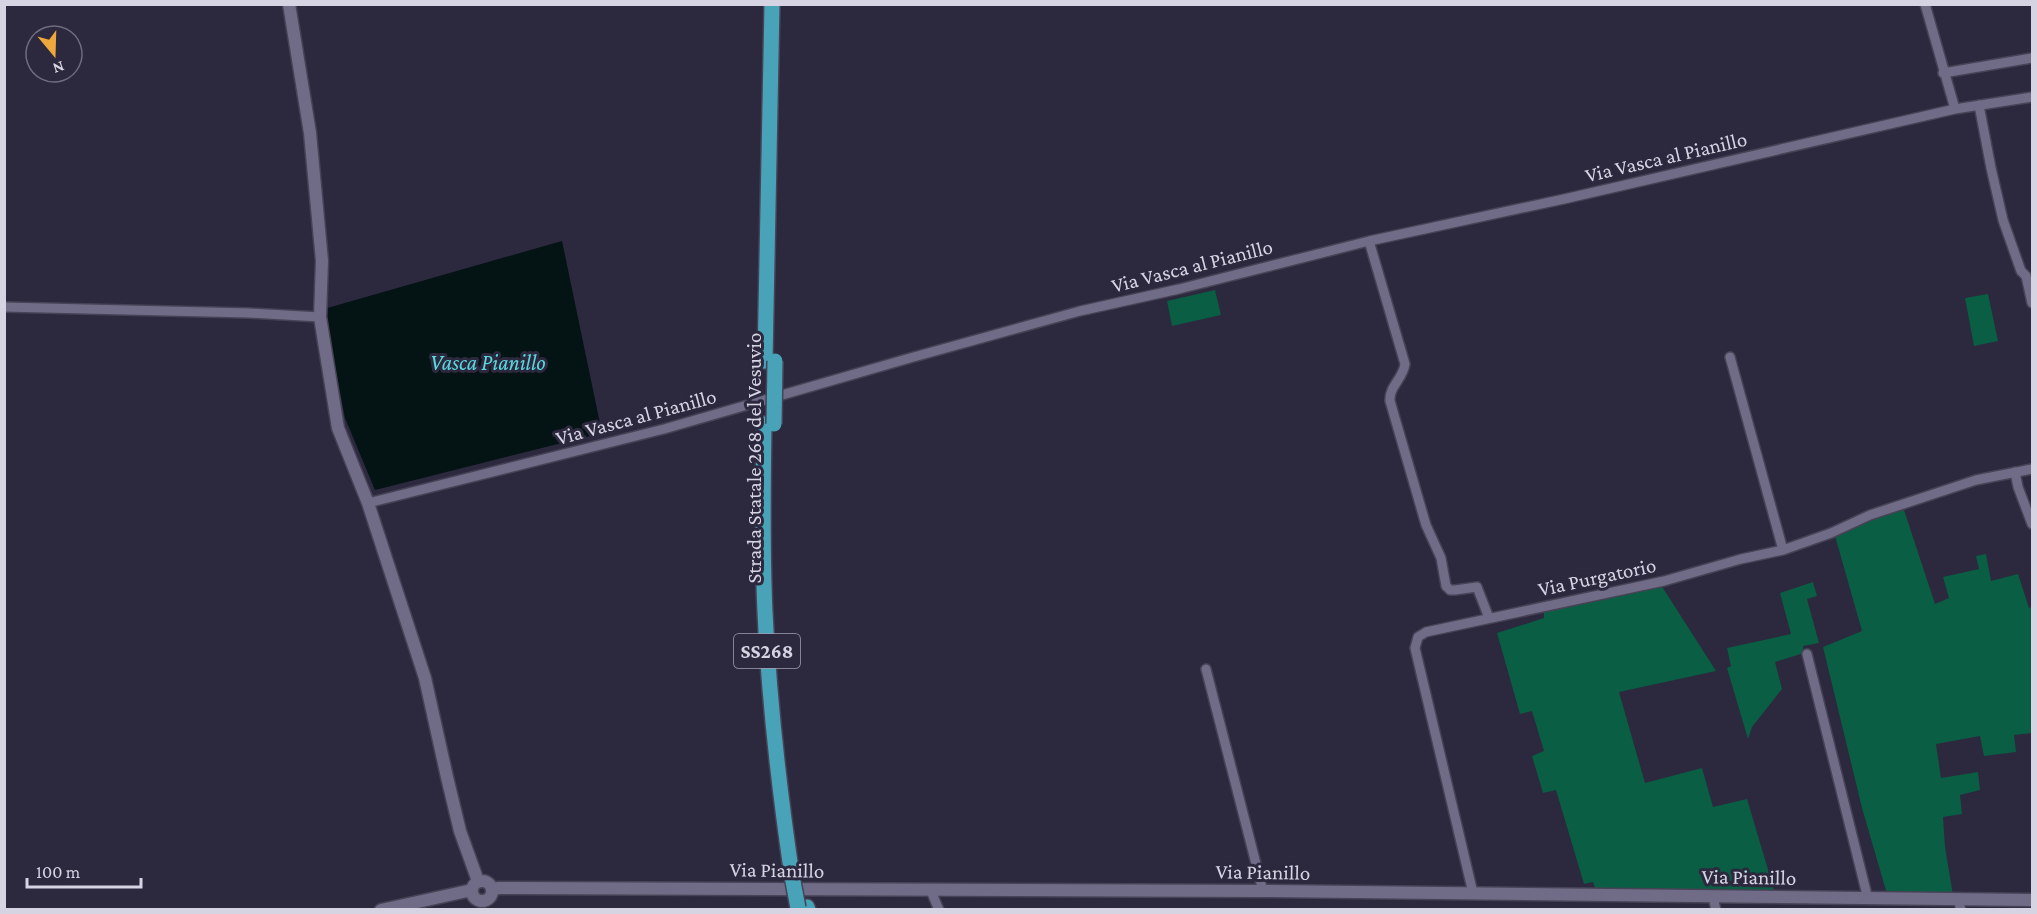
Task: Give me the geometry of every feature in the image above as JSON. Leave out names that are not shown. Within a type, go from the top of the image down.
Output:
[{"type":"highway","name":"Strada Statale 268 del Vesuvio","points":[[771,4],[770,361],[763,554],[768,664],[778,778],[803,908]]},
{"type":"highway","name":"Strada Statale 268 del Vesuvio","points":[[770,361],[781,4]]},
{"type":"street","points":[[289,4],[311,143],[322,261],[320,317],[338,428],[368,503],[425,678],[460,831],[475,885],[476,899],[483,905],[493,889],[488,882],[475,885],[381,909]]},
{"type":"street","points":[[1925,4],[1955,109]]},
{"type":"street","points":[[1943,73],[2032,58]]},
{"type":"street","name":"Via Vasca al Pianillo","points":[[368,503],[664,429],[1080,312],[1369,241],[1564,199],[1955,109],[2032,97]]},
{"type":"street","points":[[1979,105],[1990,168],[2003,220],[2021,271],[2026,276],[2032,303]]},
{"type":"street","points":[[1369,241],[1405,364],[1404,372],[1391,390],[1390,401],[1426,525],[1441,558],[1446,586],[1450,590],[1477,587],[1489,618]]},
{"type":"street","points":[[4,308],[249,313],[320,317]]},
{"type":"street","points":[[1730,357],[1783,550]]},
{"type":"street","name":"Via Purgatorio","points":[[1473,893],[1415,648],[1418,637],[1426,632],[1665,581],[1741,559],[1783,550],[1831,533],[1869,514],[1976,480],[2032,469]]},
{"type":"street","points":[[2015,472],[2018,487],[2032,524]]},
{"type":"street","points":[[1807,654],[1872,902]]},
{"type":"street","points":[[1206,669],[1247,836],[1263,891]]},
{"type":"street","name":"Via Pianillo","points":[[493,889],[1473,893],[1959,904],[2032,900]]},
{"type":"street","points":[[931,891],[939,909]]},
{"type":"street","points":[[1713,897],[1716,909]]},
{"type":"green space","points":[[1215,290],[1221,315],[1172,326],[1167,301]]},
{"type":"green space","points":[[1988,294],[1998,341],[1974,346],[1965,298]]},
{"type":"green space","points":[[1904,510],[1935,604],[1949,598],[1943,577],[1979,569],[1976,556],[1986,554],[1991,581],[2018,574],[2029,608],[2032,607],[2032,733],[2014,735],[2016,752],[1984,756],[1980,736],[1936,744],[1941,778],[1978,772],[1980,790],[1960,795],[1962,814],[1943,817],[1945,847],[1953,895],[1887,894],[1862,808],[1823,647],[1862,631],[1835,536],[1876,518]]},
{"type":"green space","points":[[1813,582],[1817,596],[1807,599],[1819,643],[1803,646],[1804,653],[1775,662],[1782,689],[1752,727],[1748,739],[1727,668],[1731,666],[1727,648],[1791,634],[1780,593]]},
{"type":"green space","points":[[1661,585],[1716,671],[1619,692],[1645,783],[1702,768],[1713,807],[1747,799],[1775,893],[1596,891],[1593,882],[1584,884],[1556,790],[1543,793],[1532,756],[1544,751],[1532,711],[1520,714],[1497,633],[1544,618],[1544,610]]},
{"type":"water","name":"Vasca Pianillo","points":[[562,241],[602,433],[375,490],[345,418],[324,309]]}]
